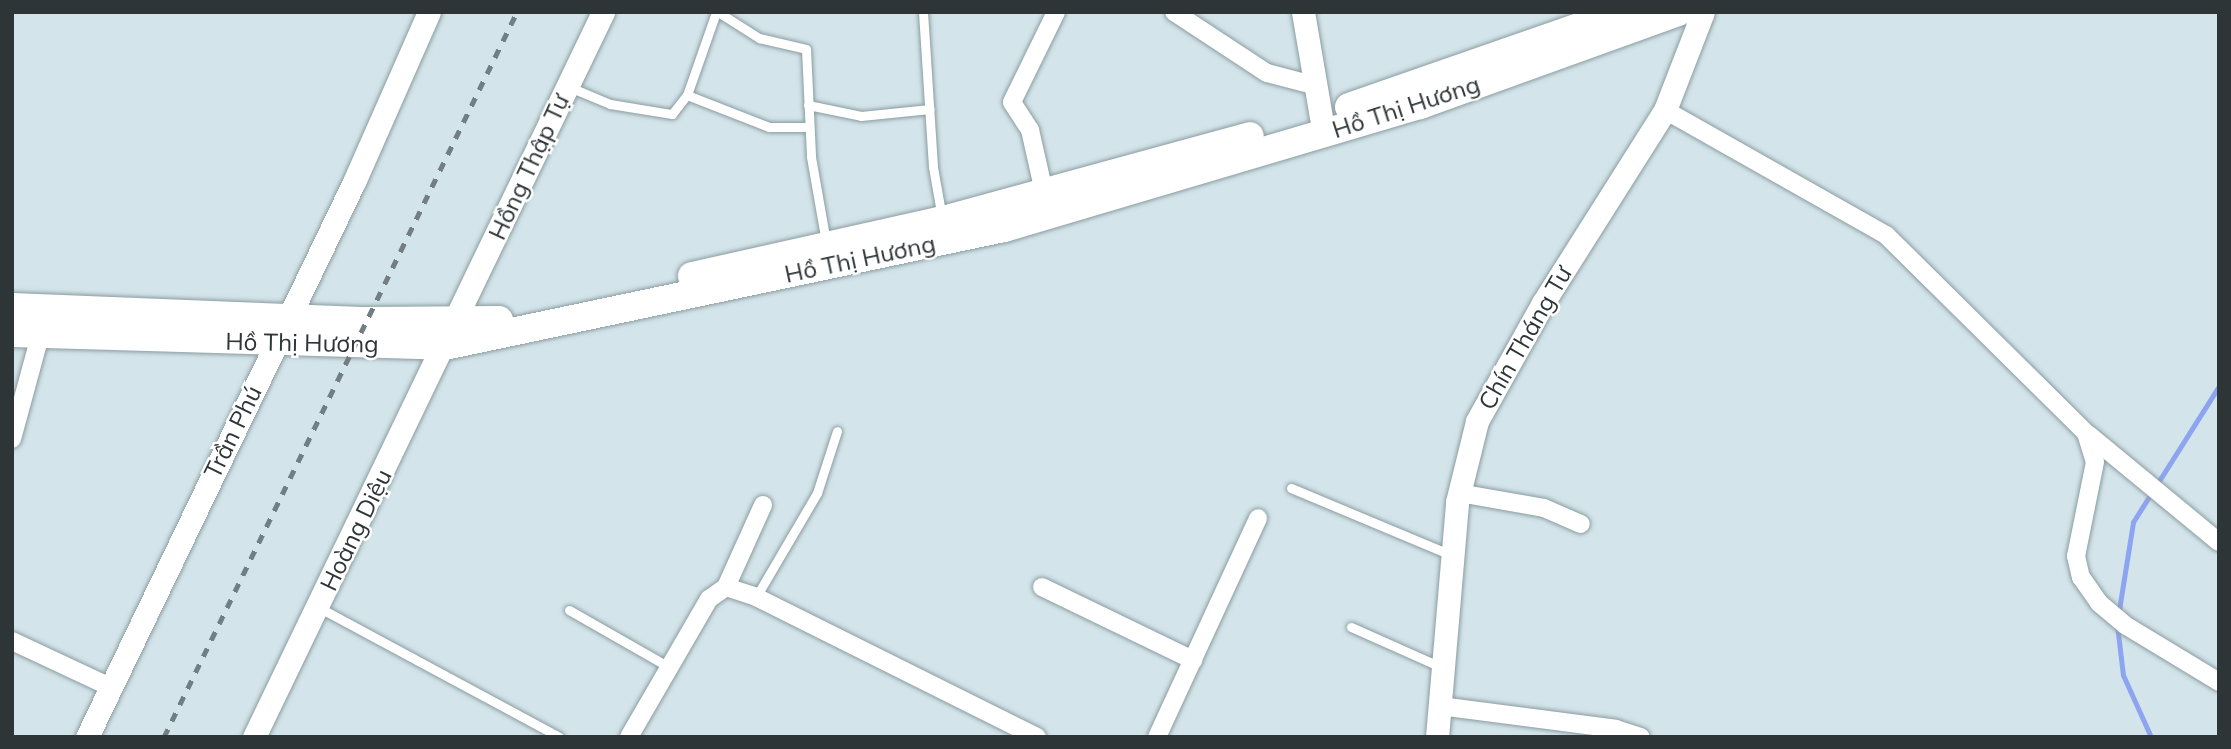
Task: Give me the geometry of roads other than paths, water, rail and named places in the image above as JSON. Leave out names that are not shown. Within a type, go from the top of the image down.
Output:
[{"type":"main road","name":"Hồ Thị Hương","points":[[12,333],[44,321],[289,317],[451,335],[826,244],[943,220],[1321,117],[1622,12]]},
{"type":"main road","name":"Hồ Thị Hương","points":[[12,307],[44,321],[276,343],[451,335],[1004,228],[1420,105],[1679,12]]},
{"type":"street","name":"Trần Phú","points":[[87,737],[289,317],[429,12]]},
{"type":"street","name":"Hồng Thập Tự","points":[[451,335],[566,85],[603,12]]},
{"type":"street","points":[[1044,192],[1030,130],[1012,102],[1056,12]]},
{"type":"street","points":[[1174,12],[1267,72],[1317,86]]},
{"type":"street","points":[[1303,12],[1321,117]]},
{"type":"street","name":"Chín Tháng Tư","points":[[1437,737],[1451,555],[1459,493],[1484,404],[1665,110],[1703,12]]},
{"type":"street","points":[[1665,110],[1886,235],[2086,433],[2219,542]]},
{"type":"street","points":[[12,439],[44,321]]},
{"type":"street","name":"Hoàng Diệu","points":[[254,737],[451,335]]},
{"type":"street","points":[[2086,433],[2095,461],[2076,556],[2081,577],[2108,610],[2125,625],[2219,682]]},
{"type":"street","points":[[1459,493],[1544,508],[1581,524]]},
{"type":"street","points":[[629,737],[667,666],[709,599],[726,587],[763,505]]},
{"type":"street","points":[[1157,737],[1258,518]]},
{"type":"street","points":[[726,587],[756,597],[1037,737]]},
{"type":"street","points":[[1042,587],[1193,660]]},
{"type":"street","points":[[12,640],[110,687]]},
{"type":"street","points":[[1440,706],[1616,729],[1641,737]]},
{"type":"street","points":[[996,737],[1004,720]]},
{"type":"lane","points":[[566,85],[610,104],[667,115],[678,111],[687,95],[717,12],[759,38],[806,50],[809,127],[826,244]]},
{"type":"lane","points":[[923,12],[930,109],[943,220]]},
{"type":"lane","points":[[687,95],[769,127],[809,127]]},
{"type":"lane","points":[[808,105],[861,116],[930,109]]},
{"type":"lane","points":[[756,597],[817,493],[837,431]]},
{"type":"lane","points":[[1291,488],[1451,555]]},
{"type":"lane","points":[[318,607],[559,737]]},
{"type":"lane","points":[[569,610],[667,666]]},
{"type":"lane","points":[[1350,627],[1443,668]]},
{"type":"waterway","points":[[2118,616],[2133,522],[2219,386]]},
{"type":"waterway","points":[[2117,625],[2123,675],[2151,737]]},
{"type":"railway","points":[[164,737],[517,12]]}]
